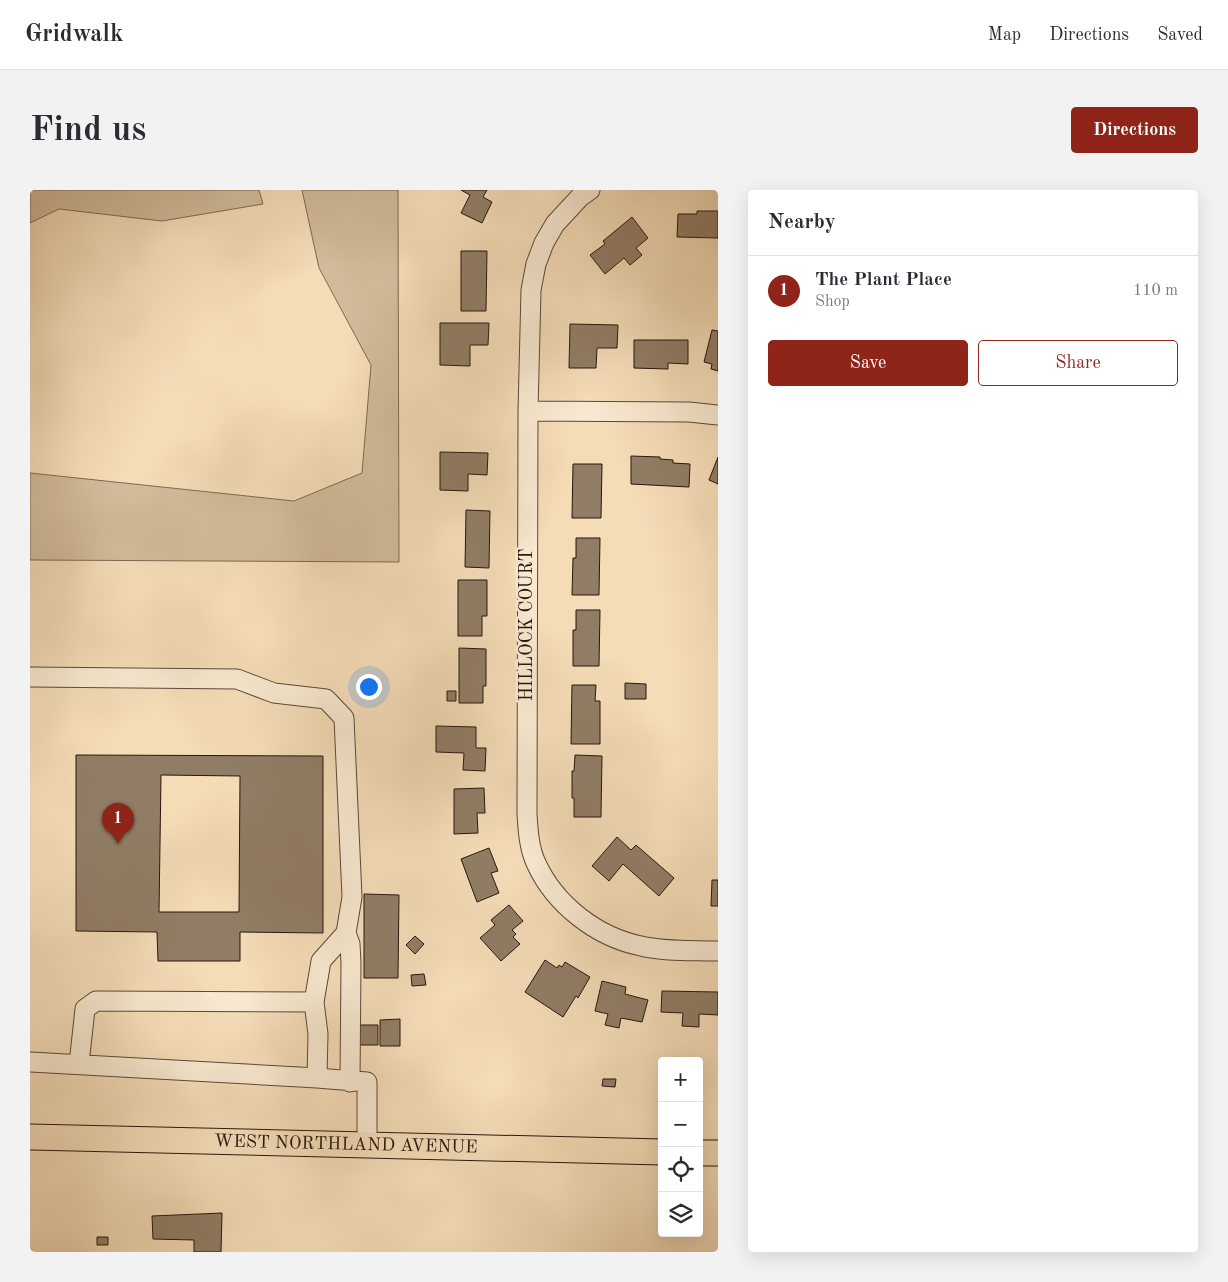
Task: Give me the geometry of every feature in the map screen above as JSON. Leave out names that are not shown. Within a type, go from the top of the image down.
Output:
[{"type":"main road","name":"WEST NORTHLAND AVENUE","points":[[30,1137],[658,1152]]},
{"type":"main road","points":[[703,1153],[718,1153]]},
{"type":"street","name":"HILLOCK COURT","points":[[590,190],[580,197],[555,224],[544,243],[536,264],[531,290],[528,411],[527,814],[530,845],[536,863],[566,904],[580,918],[603,933],[621,941],[661,950],[718,951]]},
{"type":"street","points":[[528,411],[689,412],[718,415]]},
{"type":"street","points":[[30,677],[237,679],[274,694],[326,699],[344,718],[352,897],[346,933],[350,944],[351,963],[350,1082]]},
{"type":"street","points":[[318,1078],[318,1034],[314,1002],[321,961],[346,933]]},
{"type":"street","points":[[79,1064],[85,1009],[96,1001],[314,1002]]},
{"type":"street","points":[[30,1062],[367,1082],[367,1146]]},
{"type":"shaded area","points":[[30,190],[259,190],[263,204],[162,221],[59,209],[30,223]]},
{"type":"shaded area","points":[[302,190],[398,190],[399,562],[30,560],[30,473],[294,501],[362,473],[371,365],[319,268]]},
{"type":"building","points":[[461,190],[487,190],[483,197],[492,202],[482,223],[461,213],[470,195]]},
{"type":"building","points":[[697,211],[718,211],[718,238],[677,237],[678,214],[697,214]]},
{"type":"building","points":[[632,217],[648,238],[636,248],[642,255],[630,265],[624,258],[605,274],[590,255],[605,244],[603,241]]},
{"type":"building","points":[[461,251],[487,251],[486,311],[461,311]]},
{"type":"building","points":[[440,323],[489,323],[488,345],[470,345],[470,366],[440,365]]},
{"type":"building","points":[[570,324],[618,325],[617,348],[597,348],[596,368],[569,368]]},
{"type":"building","points":[[712,330],[718,331],[718,371],[711,369],[712,364],[704,362]]},
{"type":"building","points":[[634,340],[688,340],[688,364],[668,363],[668,369],[634,368]]},
{"type":"building","points":[[440,452],[488,453],[487,475],[468,474],[468,491],[440,490]]},
{"type":"building","points":[[631,456],[660,457],[660,459],[673,460],[673,463],[690,464],[689,487],[631,484]]},
{"type":"building","points":[[718,457],[718,484],[709,480]]},
{"type":"building","points":[[573,464],[602,464],[601,518],[572,518]]},
{"type":"building","points":[[466,510],[490,511],[489,568],[465,567]]},
{"type":"building","points":[[576,538],[600,538],[599,595],[572,595],[573,558],[576,558]]},
{"type":"building","points":[[458,580],[487,580],[487,616],[482,616],[482,636],[458,636]]},
{"type":"building","points":[[576,610],[600,610],[599,666],[573,666],[573,630],[576,630]]},
{"type":"building","points":[[459,648],[486,649],[486,686],[483,686],[483,703],[459,703]]},
{"type":"building","points":[[625,683],[646,684],[646,699],[625,699]]},
{"type":"building","points":[[572,685],[596,685],[595,701],[600,701],[600,744],[571,744]]},
{"type":"building","points":[[447,691],[456,691],[456,701],[447,701]]},
{"type":"building","points":[[436,726],[476,727],[476,748],[486,748],[485,771],[463,770],[464,753],[436,752]]},
{"type":"building","points":[[76,755],[323,756],[323,933],[240,932],[240,961],[158,961],[157,932],[76,931]],"holes":[[[161,775],[240,776],[239,912],[159,912]]]},
{"type":"building","points":[[575,755],[602,756],[601,817],[574,817],[572,771],[574,771]]},
{"type":"building","points":[[484,788],[485,813],[477,813],[478,833],[454,834],[454,789]]},
{"type":"building","points":[[617,837],[631,850],[636,845],[674,878],[659,896],[623,864],[609,881],[592,866]]},
{"type":"building","points":[[489,848],[498,871],[491,873],[499,893],[477,902],[461,859]]},
{"type":"building","points":[[712,880],[718,880],[718,906],[711,906]]},
{"type":"building","points":[[364,894],[399,895],[398,978],[364,978]]},
{"type":"building","points":[[509,905],[523,921],[512,930],[516,934],[513,937],[520,944],[501,961],[480,938],[495,925],[491,920]]},
{"type":"building","points":[[415,936],[424,944],[415,954],[406,945]]},
{"type":"building","points":[[545,960],[557,968],[559,965],[562,967],[565,962],[590,977],[578,998],[576,996],[563,1017],[525,992]]},
{"type":"building","points":[[424,974],[426,985],[412,986],[411,975]]},
{"type":"building","points":[[602,981],[626,987],[625,994],[648,1000],[642,1022],[621,1018],[619,1028],[605,1025],[608,1014],[595,1011]]},
{"type":"building","points":[[662,991],[718,992],[718,1015],[699,1014],[699,1027],[682,1026],[683,1013],[661,1012]]},
{"type":"building","points":[[400,1019],[400,1046],[380,1046],[380,1020]]},
{"type":"building","points":[[358,1025],[378,1025],[378,1045],[358,1045]]},
{"type":"building","points":[[603,1079],[616,1079],[615,1087],[602,1086]]},
{"type":"building","points":[[222,1213],[221,1252],[194,1252],[194,1240],[153,1239],[152,1216]]},
{"type":"building","points":[[97,1237],[108,1237],[108,1245],[97,1245]]},
{"type":"place","name":"The Plant Place","points":[[118,844]]}]
